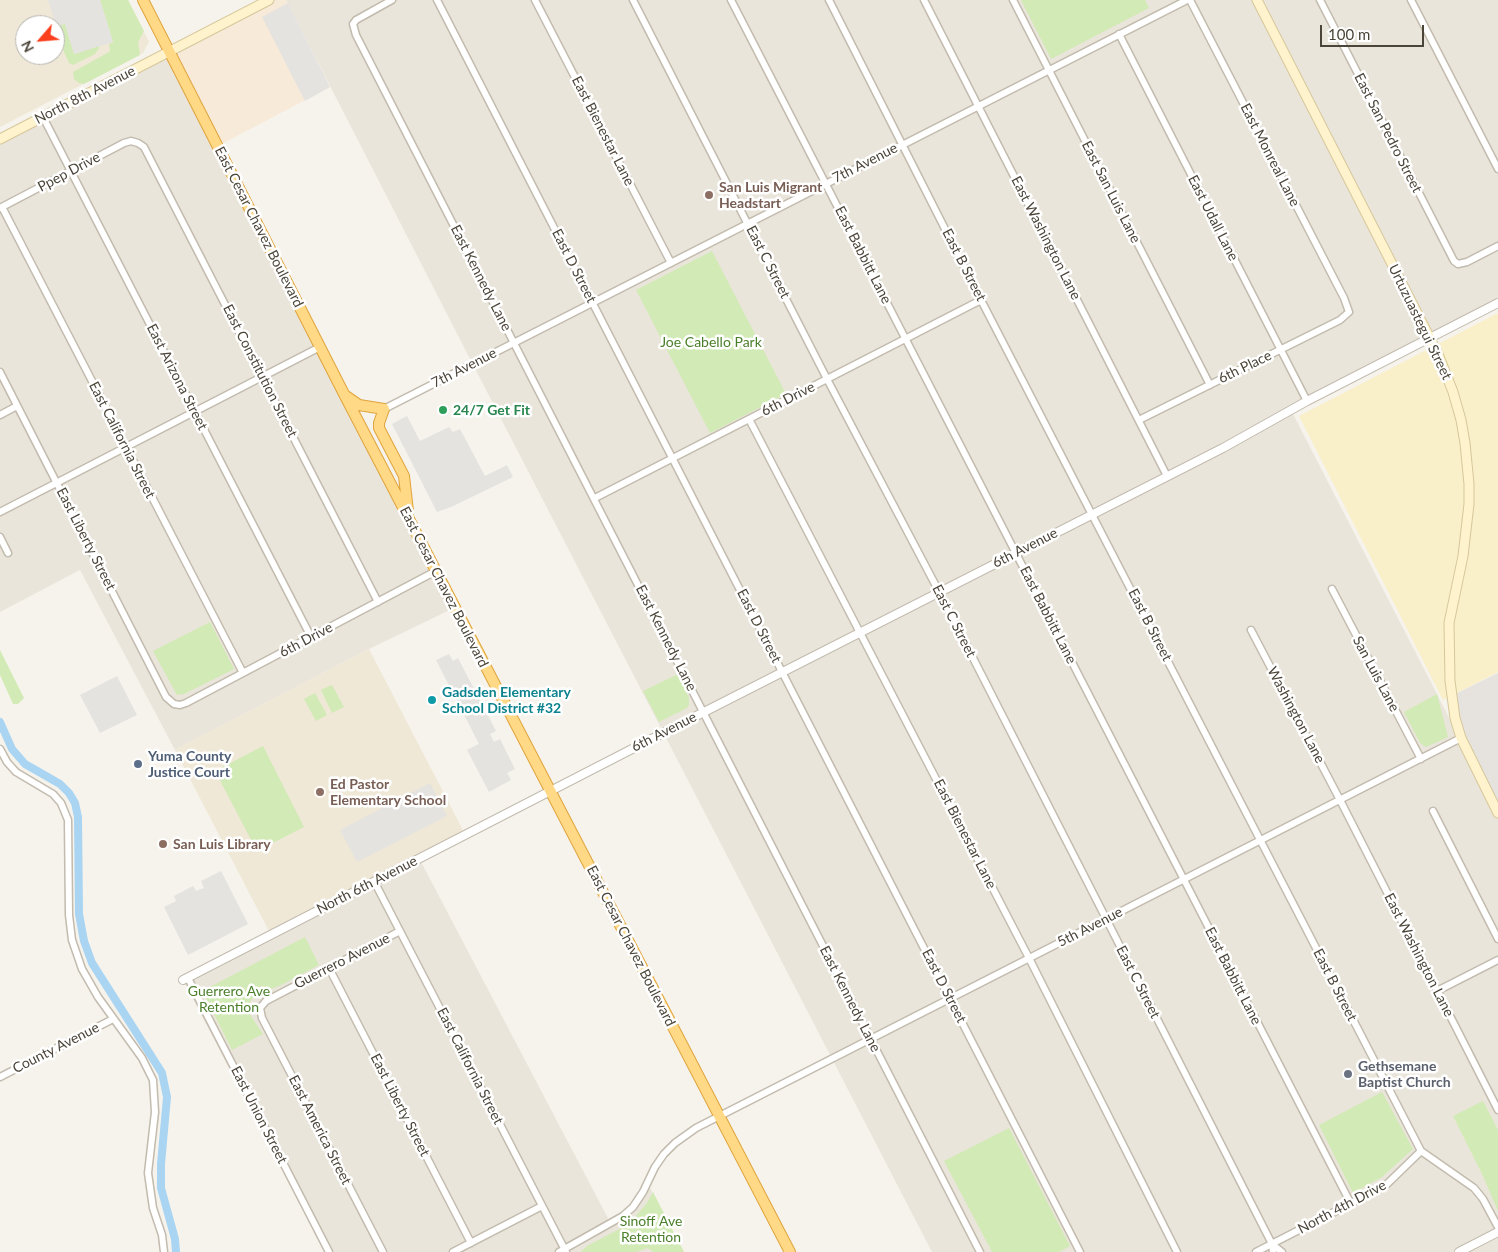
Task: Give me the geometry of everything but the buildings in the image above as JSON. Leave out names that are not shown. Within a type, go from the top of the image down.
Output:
[{"type":"highway","name":"East Cesar Chavez Boulevard","points":[[143,0],[344,394],[790,1252]]},
{"type":"highway","points":[[344,394],[359,405],[384,409],[379,423],[380,428],[404,476],[408,517]]},
{"type":"main road","name":"North 8th Avenue","points":[[0,139],[269,0]]},
{"type":"main road","name":"Urtuzuastegui Street","points":[[1257,0],[1430,338],[1448,378],[1461,420],[1468,477],[1468,522],[1463,556],[1451,606],[1448,643],[1451,696],[1461,738],[1494,796],[1498,813]]},
{"type":"street","name":"East Kennedy Lane","points":[[392,0],[361,16],[353,24],[356,35],[980,1252]]},
{"type":"street","name":"East D Street","points":[[437,0],[1080,1252]]},
{"type":"street","name":"East Bienestar Lane","points":[[535,0],[671,263]]},
{"type":"street","name":"East C Street","points":[[633,0],[827,379],[939,592],[1272,1244],[1273,1252]]},
{"type":"street","name":"East Babbitt Lane","points":[[731,0],[1351,1204]]},
{"type":"street","name":"East B Street","points":[[828,0],[1421,1151],[1474,1188],[1483,1199],[1498,1227]]},
{"type":"street","name":"East Washington Lane","points":[[924,0],[1168,476]]},
{"type":"street","name":"East San Luis Lane","points":[[1013,0],[1210,384]]},
{"type":"street","name":"7th Avenue","points":[[384,409],[1188,0]]},
{"type":"street","name":"East Monreal Lane","points":[[1188,0],[1344,298],[1349,312]]},
{"type":"street","name":"East San Pedro Street","points":[[1320,0],[1452,258],[1458,264],[1467,262],[1498,246]]},
{"type":"street","points":[[1411,0],[1498,169]]},
{"type":"street","name":"East Udall Lane","points":[[1119,34],[1307,401]]},
{"type":"street","name":"East Arizona Street","points":[[44,117],[311,637]]},
{"type":"street","name":"Ppep Drive","points":[[1,208],[124,143],[131,141],[138,143]]},
{"type":"street","name":"East Constitution Street","points":[[138,143],[146,151],[378,602]]},
{"type":"street","name":"East California Street","points":[[1,208],[243,673]]},
{"type":"street","name":"6th Drive","points":[[595,498],[981,300]]},
{"type":"street","name":"6th Avenue","points":[[550,791],[1168,476],[1257,430],[1307,401],[1498,303]]},
{"type":"street","name":"6th Place","points":[[1139,420],[1340,320],[1349,312]]},
{"type":"street","points":[[0,512],[320,347]]},
{"type":"street","name":"East Liberty Street","points":[[0,372],[166,697],[174,704]]},
{"type":"street","points":[[0,415],[17,406]]},
{"type":"street","name":"East Bienestar Lane","points":[[749,419],[1029,958],[1178,1252]]},
{"type":"street","points":[[0,537],[8,553]]},
{"type":"street","name":"6th Drive","points":[[174,704],[186,703],[436,571]]},
{"type":"street","name":"San Luis Lane","points":[[1332,589],[1421,759]]},
{"type":"street","name":"Washington Lane","points":[[1251,630],[1340,800]]},
{"type":"street","name":"5th Avenue","points":[[563,1251],[623,1216],[633,1207],[643,1192],[655,1166],[664,1154],[684,1136],[719,1116],[1461,738]]},
{"type":"street","points":[[0,749],[7,762],[16,772],[53,794],[61,803],[68,820],[68,915],[72,940],[82,969],[98,997],[142,1058],[153,1080],[155,1112],[148,1173],[153,1208],[162,1235],[164,1252]]},
{"type":"street","name":"North 6th Avenue","points":[[186,979],[550,791]]},
{"type":"street","name":"East Washington Lane","points":[[1340,800],[1498,1110]]},
{"type":"street","points":[[1433,811],[1498,939]]},
{"type":"street","name":"East California Street","points":[[374,881],[542,1206],[563,1251]]},
{"type":"street","name":"Guerrero Avenue","points":[[260,1008],[266,1001],[400,931]]},
{"type":"street","points":[[1437,991],[1498,960]]},
{"type":"street","name":"East Liberty Street","points":[[329,968],[471,1242]]},
{"type":"street","name":"East Union Street","points":[[186,979],[329,1252]]},
{"type":"street","name":"East America Street","points":[[260,1008],[262,1018],[383,1252]]},
{"type":"street","name":"County Avenue","points":[[0,1077],[113,1019]]},
{"type":"street","name":"North 4th Drive","points":[[1256,1252],[1389,1184],[1421,1151]]},
{"type":"street","points":[[453,1252],[542,1206]]},
{"type":"street","points":[[1459,1252],[1498,1232]]},
{"type":"street","name":"East C Street","points":[[1272,1244],[1282,1252]]},
{"type":"shaded area","points":[[0,0],[128,0],[149,42],[143,53],[0,127]]},
{"type":"shaded area","points":[[48,0],[100,0],[113,42],[74,54],[65,24],[65,15],[53,15]]},
{"type":"shaded area","points":[[269,0],[286,0],[330,87],[218,146],[170,51]]},
{"type":"shaded area","points":[[286,0],[1498,0],[1498,303],[1291,410],[1498,813],[1498,1252],[932,1252]]},
{"type":"shaded area","points":[[288,3],[330,87],[305,101],[262,17]]},
{"type":"shaded area","points":[[170,51],[456,607],[369,649],[175,750],[80,570],[0,612],[0,139]]},
{"type":"shaded area","points":[[407,416],[420,441],[449,427],[453,432],[460,429],[485,476],[507,465],[513,477],[437,512],[392,424]]},
{"type":"shaded area","name":"Ed Pastor Elementary School","points":[[369,649],[465,834],[271,935],[175,750]]},
{"type":"shaded area","points":[[449,654],[453,661],[458,658],[496,731],[490,734],[494,742],[500,739],[515,769],[507,773],[511,780],[489,792],[467,750],[479,744],[436,660]]},
{"type":"shaded area","points":[[1498,673],[1498,813],[1469,757],[1451,696]]},
{"type":"shaded area","points":[[117,676],[137,715],[100,733],[80,695]]},
{"type":"shaded area","points":[[430,783],[447,816],[357,862],[340,830]]},
{"type":"shaded area","points":[[419,858],[611,1224],[623,1216],[647,1182],[684,1252],[325,1252],[183,980]]},
{"type":"shaded area","points":[[221,871],[248,924],[188,955],[164,907],[176,901],[174,896],[193,886],[196,891],[204,888],[201,881]]},
{"type":"green space","points":[[100,0],[128,0],[144,31],[138,42],[140,55],[84,84],[79,83],[74,79],[73,72],[109,52],[109,44],[113,42]]},
{"type":"green space","points":[[1021,0],[1145,0],[1149,8],[1051,59]]},
{"type":"green space","points":[[65,24],[74,54],[99,46],[95,54],[73,65],[69,63],[65,54]]},
{"type":"green space","name":"Joe Cabello Park","points":[[712,251],[786,394],[710,433],[636,290]]},
{"type":"green space","points":[[210,622],[234,669],[184,694],[177,695],[153,651]]},
{"type":"green space","points":[[0,650],[24,698],[18,704],[13,704],[0,675]]},
{"type":"green space","points":[[678,674],[689,698],[689,705],[687,708],[659,722],[643,691]]},
{"type":"green space","points":[[332,685],[344,707],[332,713],[321,690]]},
{"type":"green space","points":[[315,693],[327,715],[316,721],[304,699]]},
{"type":"green space","points":[[1437,694],[1448,737],[1426,747],[1420,743],[1404,712]]},
{"type":"green space","points":[[263,746],[304,827],[257,851],[215,771]]},
{"type":"green space","name":"Guerrero Ave Retention","points":[[305,937],[319,965],[257,995],[251,1000],[248,1007],[249,1013],[263,1034],[232,1050],[205,996],[208,988]]},
{"type":"green space","points":[[1382,1092],[1413,1149],[1382,1177],[1353,1193],[1319,1125]]},
{"type":"green space","points":[[1483,1101],[1498,1130],[1498,1211],[1453,1116]]},
{"type":"green space","points":[[1009,1128],[1070,1246],[1059,1252],[992,1252],[944,1161]]},
{"type":"green space","name":"Sinoff Ave Retention","points":[[653,1192],[684,1252],[654,1252],[647,1248],[637,1252],[581,1252],[587,1246],[629,1224],[647,1203]]},
{"type":"sand","points":[[1498,313],[1498,672],[1443,700],[1299,416]]},
{"type":"waterway","points":[[0,722],[12,749],[25,764],[60,784],[75,803],[78,817],[79,914],[84,941],[92,963],[162,1073],[167,1097],[161,1164],[161,1188],[175,1239],[176,1252]]},
{"type":"place","name":"San Luis Migrant Headstart","points":[[709,195]]},
{"type":"place","name":"24/7 Get Fit","points":[[443,410]]},
{"type":"place","name":"Gadsden Elementary School District #32","points":[[432,700]]},
{"type":"place","name":"Yuma County Justice Court","points":[[138,764]]},
{"type":"place","name":"Ed Pastor Elementary School","points":[[320,792]]},
{"type":"place","name":"San Luis Library","points":[[163,844]]},
{"type":"place","name":"Gethsemane Baptist Church","points":[[1348,1074]]}]
